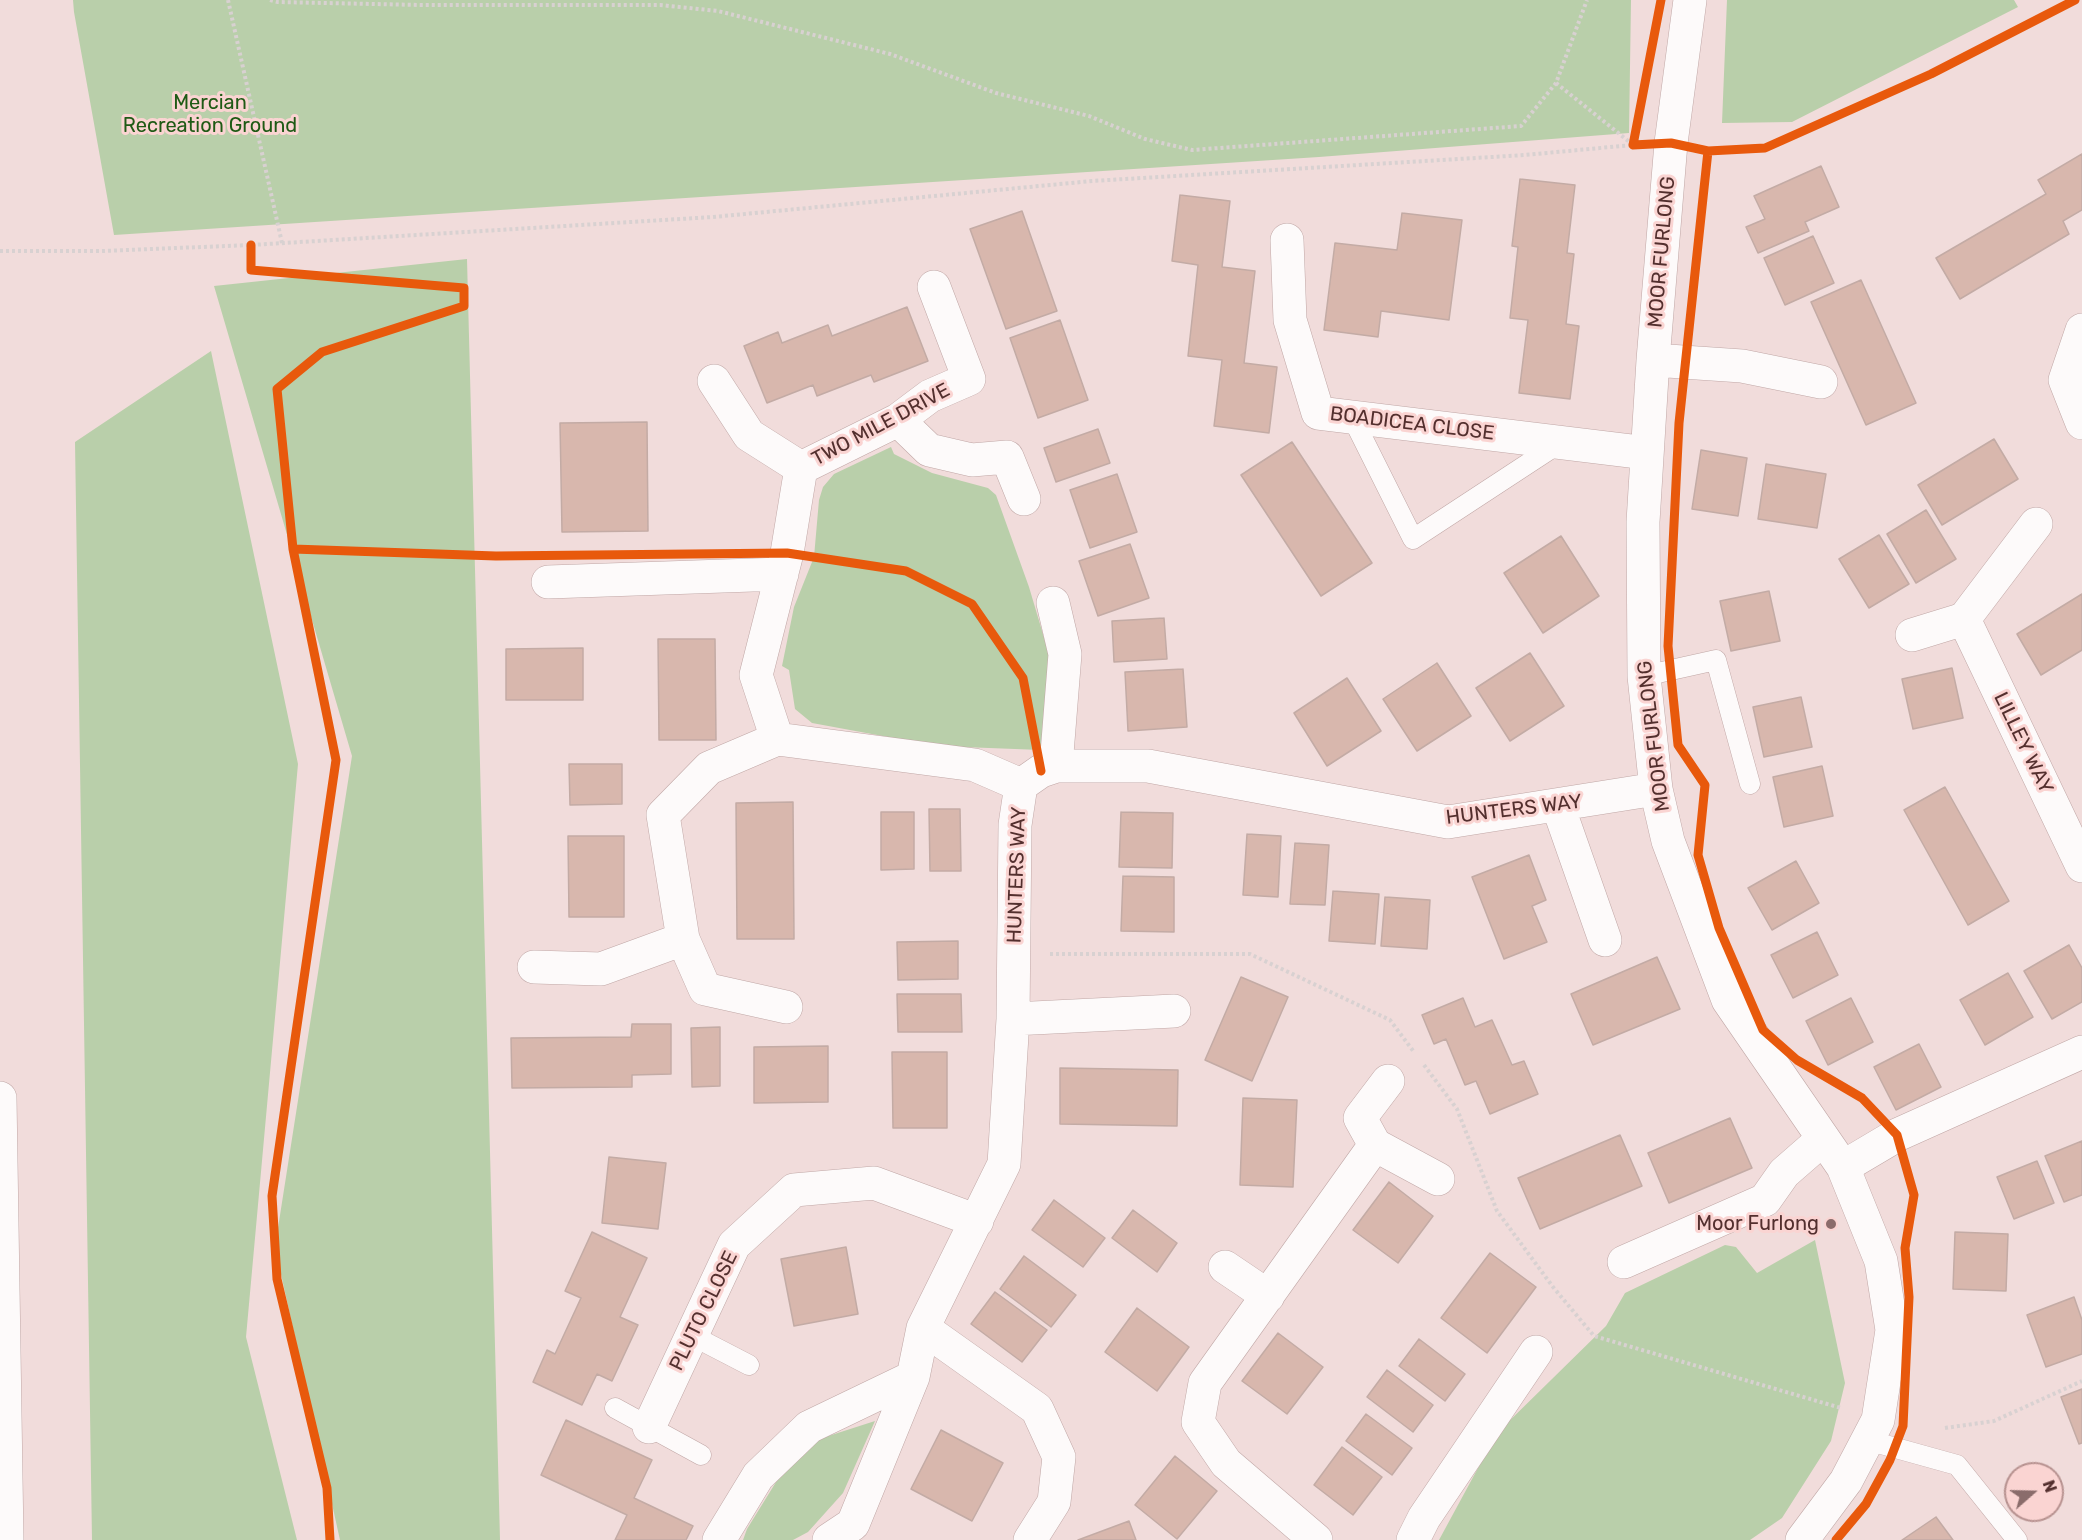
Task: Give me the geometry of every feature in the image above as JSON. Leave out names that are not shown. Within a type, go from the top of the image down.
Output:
[{"type":"main road","name":"MOOR FURLONG","points":[[1690,0],[1671,143],[1653,360],[1643,522],[1644,676],[1656,789],[1668,841],[1728,1000],[1843,1167],[1881,1261],[1892,1330],[1886,1433],[1846,1481],[1802,1540]]},
{"type":"main road","name":"BOADICEA CLOSE","points":[[1287,240],[1290,320],[1318,413],[1647,453]]},
{"type":"main road","name":"TWO MILE DRIVE","points":[[801,468],[898,420],[930,396],[969,379],[934,287]]},
{"type":"main road","points":[[2082,330],[2066,380],[2082,423]]},
{"type":"main road","points":[[1653,360],[1742,366],[1821,382]]},
{"type":"main road","name":"TWO MILE DRIVE","points":[[714,381],[749,435],[801,468]]},
{"type":"main road","points":[[898,420],[929,450],[972,460],[1007,457],[1024,499]]},
{"type":"main road","name":"TWO MILE DRIVE","points":[[777,739],[756,675],[782,574],[801,468]]},
{"type":"main road","points":[[1912,634],[1964,619],[2036,524]]},
{"type":"main road","points":[[548,582],[782,574]]},
{"type":"main road","points":[[1053,603],[1065,654],[1056,766]]},
{"type":"main road","name":"LILLEY WAY","points":[[1964,619],[2082,866]]},
{"type":"main road","points":[[786,1007],[705,990],[683,939],[663,815],[709,768],[777,739],[975,765],[1021,785]]},
{"type":"main road","name":"HUNTERS WAY","points":[[829,1540],[853,1524],[913,1377],[923,1328],[1004,1164],[1013,1019],[1016,825],[1021,785],[1041,771],[1056,766],[1148,766],[1448,822],[1656,789]]},
{"type":"main road","points":[[1558,806],[1605,940]]},
{"type":"main road","points":[[534,967],[601,969],[683,939]]},
{"type":"main road","points":[[1013,1019],[1174,1011]]},
{"type":"main road","points":[[1843,1167],[1897,1135],[2082,1052]]},
{"type":"main road","points":[[1388,1081],[1360,1118],[1375,1145],[1438,1179]]},
{"type":"main road","points":[[0,1098],[7,1540]]},
{"type":"main road","points":[[1624,1262],[1765,1200],[1784,1173],[1823,1139]]},
{"type":"main road","points":[[1316,1540],[1226,1463],[1198,1422],[1205,1383],[1375,1145]]},
{"type":"main road","name":"PLUTO CLOSE","points":[[649,1426],[734,1245],[794,1190],[874,1183],[977,1221]]},
{"type":"main road","points":[[1225,1267],[1268,1296]]},
{"type":"main road","points":[[923,1328],[1037,1410],[1059,1457],[1054,1502],[1030,1540]]},
{"type":"main road","points":[[1413,1540],[1424,1518],[1536,1352]]},
{"type":"main road","points":[[719,1540],[758,1476],[809,1427],[913,1377]]},
{"type":"lane","points":[[1352,417],[1413,539],[1561,442]]},
{"type":"lane","points":[[1644,676],[1716,660],[1750,784]]},
{"type":"lane","points":[[691,1335],[749,1365]]},
{"type":"lane","points":[[615,1408],[700,1455]]},
{"type":"lane","points":[[1886,1433],[1957,1465],[2017,1540]]},
{"type":"path","points":[[228,0],[282,243]]},
{"type":"path","points":[[270,0],[278,3],[421,5],[660,5],[718,11],[890,54],[996,93],[1089,116],[1145,139],[1192,150],[1521,126],[1556,83],[1587,0]]},
{"type":"path","points":[[1556,83],[1633,145]]},
{"type":"path","points":[[1633,145],[1635,134]]},
{"type":"path","points":[[0,251],[251,249],[282,243],[713,217],[1092,181],[1525,155],[1671,143]]},
{"type":"path","points":[[1014,954],[1250,954],[1390,1020],[1417,1055]]},
{"type":"path","points":[[1424,1064],[1457,1109],[1497,1211],[1553,1287],[1594,1336],[1827,1403],[1886,1433],[1994,1421],[2082,1381]]},
{"type":"green space","name":"Mercian Recreation Ground","points":[[73,0],[1631,0],[1629,133],[1319,157],[114,235]]},
{"type":"green space","points":[[1727,0],[2014,0],[2018,7],[1792,122],[1722,123]]},
{"type":"green space","points":[[467,259],[500,1540],[340,1540],[275,1247],[352,756],[214,286]]},
{"type":"green space","points":[[211,351],[298,764],[246,1337],[297,1540],[92,1540],[75,442]]},
{"type":"green space","points":[[891,447],[894,454],[932,473],[988,488],[996,495],[1029,587],[1048,651],[1053,678],[1041,750],[937,746],[812,723],[795,709],[789,670],[782,666],[794,607],[814,557],[819,500],[823,487],[834,474]]},
{"type":"green space","points":[[1815,1240],[1845,1383],[1831,1441],[1782,1518],[1750,1540],[1439,1540],[1497,1433],[1606,1326],[1625,1293],[1725,1245],[1736,1247],[1757,1273]]},
{"type":"green space","points":[[875,1421],[843,1493],[808,1532],[793,1540],[743,1540],[747,1529],[781,1474],[816,1440]]},
{"type":"building","points":[[2082,154],[2082,210],[2063,221],[2069,234],[1960,299],[1936,258],[2046,194],[2038,180]]},
{"type":"building","points":[[1821,166],[1839,207],[1805,222],[1809,231],[1758,253],[1746,227],[1765,219],[1754,196]]},
{"type":"building","points":[[1520,179],[1575,185],[1567,253],[1574,254],[1566,324],[1579,326],[1570,399],[1519,393],[1528,320],[1510,318],[1518,247],[1512,246]]},
{"type":"building","points":[[1180,195],[1230,201],[1222,267],[1255,271],[1244,363],[1277,367],[1269,433],[1214,426],[1222,360],[1188,356],[1198,265],[1172,261]]},
{"type":"building","points":[[1022,211],[1057,311],[1006,329],[970,229]]},
{"type":"building","points":[[1402,213],[1462,220],[1449,320],[1381,311],[1378,337],[1324,330],[1335,243],[1397,250]]},
{"type":"building","points":[[1813,236],[1834,283],[1785,305],[1764,258]]},
{"type":"building","points":[[1861,280],[1916,403],[1866,425],[1811,302]]},
{"type":"building","points":[[907,307],[928,361],[874,382],[871,375],[817,396],[813,385],[767,403],[744,346],[778,332],[782,343],[828,325],[832,336]]},
{"type":"building","points":[[1060,320],[1088,400],[1038,418],[1010,338]]},
{"type":"building","points":[[647,422],[648,531],[562,532],[560,423]]},
{"type":"building","points":[[1098,429],[1110,463],[1056,482],[1044,448]]},
{"type":"building","points":[[1994,439],[2018,479],[1942,525],[1918,485]]},
{"type":"building","points":[[1292,442],[1372,563],[1321,596],[1241,475]]},
{"type":"building","points":[[1701,450],[1747,458],[1738,516],[1692,509]]},
{"type":"building","points":[[1766,464],[1826,474],[1817,528],[1758,519]]},
{"type":"building","points":[[1117,474],[1137,532],[1090,548],[1070,490]]},
{"type":"building","points":[[1926,510],[1956,559],[1916,583],[1887,534]]},
{"type":"building","points":[[1879,535],[1909,584],[1869,608],[1839,559]]},
{"type":"building","points":[[1561,536],[1599,596],[1543,633],[1504,573]]},
{"type":"building","points":[[1130,544],[1149,598],[1098,616],[1079,561]]},
{"type":"building","points":[[1769,591],[1780,641],[1731,651],[1720,601]]},
{"type":"building","points":[[2082,594],[2082,650],[2041,675],[2017,634]]},
{"type":"building","points":[[1164,618],[1167,659],[1114,662],[1112,621]]},
{"type":"building","points":[[658,639],[715,639],[716,740],[659,740]]},
{"type":"building","points":[[583,648],[583,700],[506,700],[506,649]]},
{"type":"building","points":[[1530,653],[1564,706],[1510,741],[1476,688]]},
{"type":"building","points":[[1437,663],[1471,716],[1417,751],[1383,699]]},
{"type":"building","points":[[1952,668],[1963,718],[1913,729],[1902,679]]},
{"type":"building","points":[[1183,669],[1187,727],[1128,731],[1125,672]]},
{"type":"building","points":[[1347,678],[1381,731],[1327,766],[1294,713]]},
{"type":"building","points":[[1801,697],[1812,747],[1764,757],[1753,707]]},
{"type":"building","points":[[569,764],[622,764],[622,804],[570,805]]},
{"type":"building","points":[[1822,766],[1833,816],[1784,827],[1773,777]]},
{"type":"building","points":[[1945,787],[2009,901],[1968,925],[1904,810]]},
{"type":"building","points":[[793,802],[794,939],[737,939],[736,803]]},
{"type":"building","points":[[929,809],[960,809],[961,871],[930,871]]},
{"type":"building","points":[[881,812],[914,812],[914,869],[881,870]]},
{"type":"building","points":[[1121,812],[1173,813],[1172,868],[1119,867]]},
{"type":"building","points":[[1247,834],[1281,836],[1278,897],[1243,895]]},
{"type":"building","points":[[568,836],[624,836],[624,917],[569,917]]},
{"type":"building","points":[[1295,843],[1329,845],[1325,905],[1290,904]]},
{"type":"building","points":[[1529,855],[1546,900],[1532,906],[1547,942],[1504,959],[1472,877]]},
{"type":"building","points":[[1796,861],[1819,903],[1772,930],[1748,888]]},
{"type":"building","points":[[1123,876],[1174,877],[1174,932],[1121,931]]},
{"type":"building","points":[[1333,891],[1379,894],[1375,944],[1329,941]]},
{"type":"building","points":[[1385,897],[1430,900],[1427,949],[1381,946]]},
{"type":"building","points":[[1817,932],[1838,975],[1793,998],[1771,955]]},
{"type":"building","points":[[958,941],[958,979],[898,980],[897,942]]},
{"type":"building","points":[[2069,945],[2082,968],[2082,1002],[2052,1019],[2024,971]]},
{"type":"building","points":[[1657,957],[1680,1009],[1593,1045],[1571,994]]},
{"type":"building","points":[[2008,973],[2033,1017],[1985,1045],[1960,1000]]},
{"type":"building","points":[[1241,977],[1288,997],[1252,1081],[1205,1060]]},
{"type":"building","points":[[897,994],[961,994],[962,1032],[898,1032]]},
{"type":"building","points":[[1463,998],[1475,1027],[1492,1020],[1512,1065],[1524,1061],[1538,1094],[1490,1114],[1476,1081],[1465,1085],[1446,1039],[1434,1044],[1422,1015]]},
{"type":"building","points":[[1851,998],[1873,1042],[1828,1065],[1806,1021]]},
{"type":"building","points":[[632,1024],[671,1024],[671,1074],[632,1075],[632,1087],[512,1088],[511,1038],[631,1037]]},
{"type":"building","points":[[720,1027],[720,1086],[692,1087],[691,1028]]},
{"type":"building","points":[[1919,1044],[1941,1087],[1896,1110],[1874,1067]]},
{"type":"building","points":[[828,1046],[828,1102],[754,1103],[754,1047]]},
{"type":"building","points":[[892,1052],[947,1052],[947,1128],[893,1128]]},
{"type":"building","points":[[1060,1068],[1178,1070],[1177,1126],[1060,1124]]},
{"type":"building","points":[[1243,1098],[1297,1100],[1293,1187],[1240,1185]]},
{"type":"building","points":[[1730,1118],[1752,1168],[1669,1203],[1648,1153]]},
{"type":"building","points":[[1620,1135],[1642,1186],[1540,1229],[1518,1178]]},
{"type":"building","points":[[2082,1141],[2082,1195],[2064,1202],[2045,1156]]},
{"type":"building","points":[[609,1157],[666,1163],[658,1229],[602,1223]]},
{"type":"building","points":[[2037,1161],[2054,1203],[2014,1219],[1997,1177]]},
{"type":"building","points":[[1389,1182],[1433,1216],[1398,1263],[1353,1230]]},
{"type":"building","points":[[1054,1200],[1105,1238],[1083,1267],[1032,1230]]},
{"type":"building","points":[[1133,1210],[1177,1243],[1157,1272],[1112,1238]]},
{"type":"building","points":[[592,1232],[647,1258],[620,1317],[638,1325],[612,1381],[597,1374],[582,1405],[533,1382],[547,1350],[555,1354],[581,1298],[565,1291]]},
{"type":"building","points":[[1955,1232],[2008,1234],[2006,1291],[1953,1289]]},
{"type":"building","points":[[846,1247],[858,1314],[794,1326],[781,1259]]},
{"type":"building","points":[[1490,1253],[1536,1287],[1487,1353],[1441,1318]]},
{"type":"building","points":[[1024,1256],[1076,1295],[1051,1327],[1000,1289]]},
{"type":"building","points":[[995,1292],[1047,1330],[1022,1362],[971,1324]]},
{"type":"building","points":[[2074,1297],[2082,1320],[2082,1354],[2046,1367],[2027,1315]]},
{"type":"building","points":[[1137,1308],[1189,1347],[1157,1391],[1105,1352]]},
{"type":"building","points":[[1278,1333],[1323,1367],[1287,1414],[1242,1381]]},
{"type":"building","points":[[1419,1339],[1465,1374],[1445,1401],[1399,1366]]},
{"type":"building","points":[[1387,1370],[1433,1405],[1413,1432],[1367,1397]]},
{"type":"building","points":[[2082,1389],[2082,1443],[2079,1444],[2061,1397]]},
{"type":"building","points":[[1366,1414],[1412,1448],[1392,1475],[1346,1441]]},
{"type":"building","points":[[566,1420],[652,1460],[634,1498],[693,1526],[686,1540],[615,1540],[627,1515],[541,1475]]},
{"type":"building","points":[[941,1430],[1003,1463],[972,1521],[911,1489]]},
{"type":"building","points":[[1342,1447],[1382,1477],[1353,1515],[1314,1485]]},
{"type":"building","points":[[1175,1456],[1217,1491],[1177,1539],[1135,1505]]},
{"type":"building","points":[[1936,1517],[1953,1540],[1902,1540]]},
{"type":"building","points":[[1129,1521],[1136,1540],[1078,1540]]},
{"type":"cycle path","points":[[1661,0],[1633,145],[1671,143],[1708,151],[1765,148],[1931,74],[2075,0]]},
{"type":"cycle path","points":[[1708,151],[1679,423],[1668,646],[1678,745],[1705,785],[1698,855],[1719,928],[1763,1030],[1797,1060],[1862,1098],[1897,1135],[1914,1195],[1905,1248],[1909,1297],[1903,1426],[1890,1460],[1866,1504],[1836,1540]]},
{"type":"cycle path","points":[[251,245],[251,270],[464,288],[464,306],[322,352],[277,389],[293,549],[336,760],[272,1196],[277,1279],[327,1488],[330,1540]]},
{"type":"cycle path","points":[[293,549],[496,556],[787,553],[906,571],[972,604],[1023,678],[1041,771]]},
{"type":"place","name":"Moor Furlong","points":[[1831,1224]]}]
